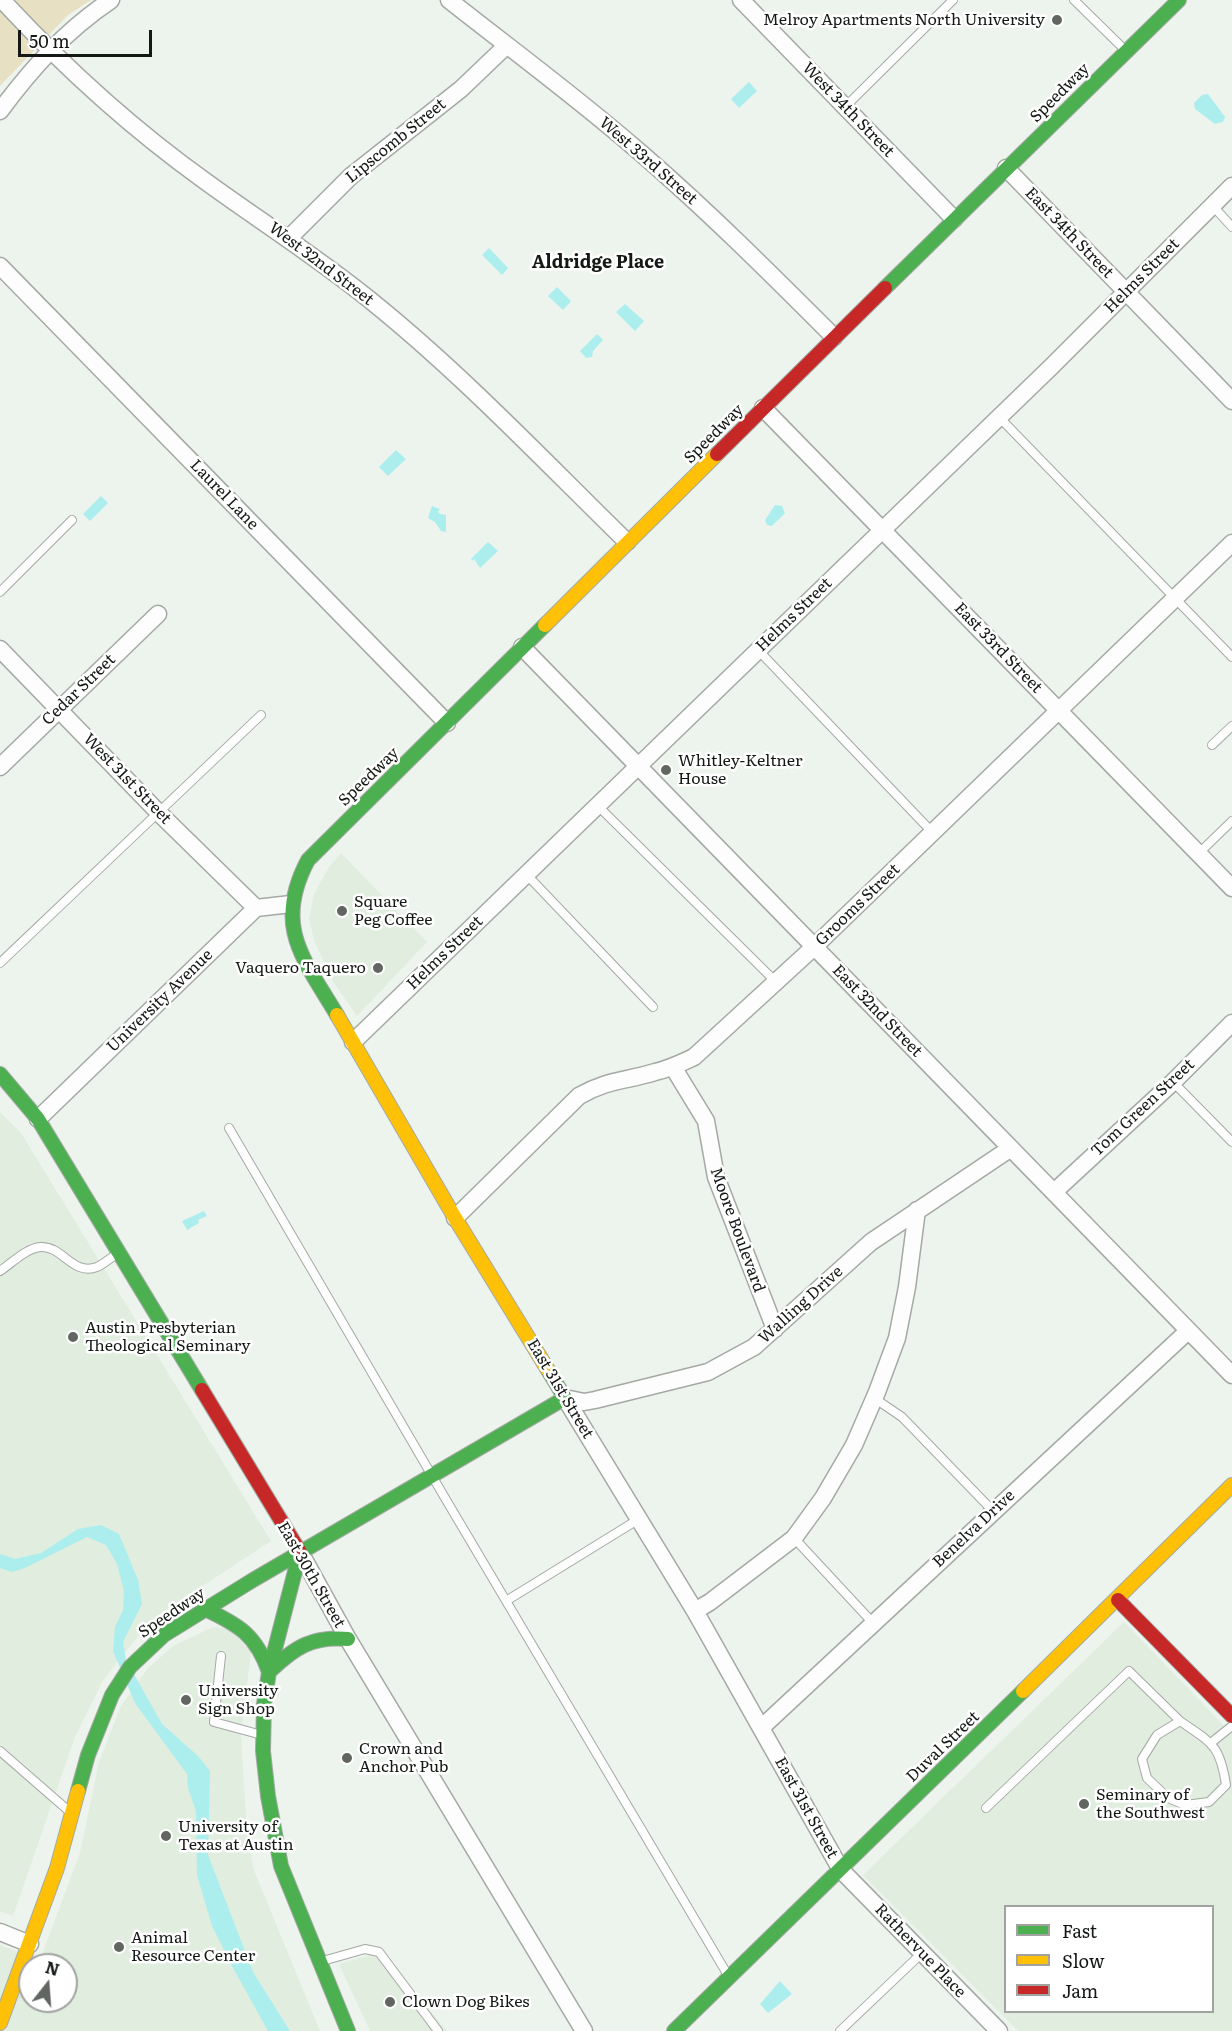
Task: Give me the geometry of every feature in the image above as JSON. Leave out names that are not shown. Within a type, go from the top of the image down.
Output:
[{"type":"street","points":[[0,111],[22,81],[50,50],[94,11],[111,0]]},
{"type":"street","name":"West 33rd Street","points":[[449,0],[571,94],[636,149],[703,210],[834,337]]},
{"type":"street","name":"West 34th Street","points":[[741,0],[954,219]]},
{"type":"street","name":"Speedway","points":[[291,904],[294,886],[308,860],[834,337],[1179,0]]},
{"type":"street","name":"West 32nd Street","points":[[4,2],[96,94],[142,133],[288,239],[370,301],[424,346],[627,542]]},
{"type":"street","name":"Lipscomb Street","points":[[288,239],[351,176],[461,89],[506,46]]},
{"type":"street","name":"East 34th Street","points":[[1006,168],[1232,401]]},
{"type":"street","name":"Helms Street","points":[[353,1041],[999,417],[1232,186]]},
{"type":"street","name":"Laurel Lane","points":[[0,266],[447,723]]},
{"type":"street","name":"East 33rd Street","points":[[764,408],[1232,888]]},
{"type":"street","name":"Grooms Street","points":[[455,1218],[579,1096],[596,1086],[673,1067],[694,1057],[814,947],[1232,543]]},
{"type":"street","name":"Cedar Street","points":[[0,767],[158,614]]},
{"type":"street","name":"East 32nd Street","points":[[522,647],[1232,1375]]},
{"type":"street","name":"West 31st Street","points":[[0,649],[255,908]]},
{"type":"street","points":[[255,908],[291,904]]},
{"type":"street","name":"East 31st Street","points":[[291,904],[295,936],[300,951],[455,1218],[695,1611],[841,1870]]},
{"type":"street","name":"University Avenue","points":[[38,1119],[255,908]]},
{"type":"street","name":"Tom Green Street","points":[[1053,1192],[1173,1082],[1232,1023]]},
{"type":"street","name":"Moore Boulevard","points":[[673,1067],[706,1120],[716,1177],[775,1329]]},
{"type":"street","name":"East 30th Street","points":[[0,1074],[38,1119],[300,1552],[348,1639],[584,2031]]},
{"type":"street","name":"Walling Drive","points":[[565,1398],[584,1402],[708,1372],[754,1347],[871,1242],[1011,1148]]},
{"type":"street","points":[[695,1611],[794,1538],[823,1498],[854,1444],[897,1338],[907,1287],[917,1210]]},
{"type":"street","name":"Benelva Drive","points":[[761,1728],[1188,1330]]},
{"type":"street","name":"Speedway","points":[[0,2023],[57,1868],[88,1755],[112,1695],[120,1681],[152,1644],[300,1552],[565,1398]]},
{"type":"street","name":"Duval Street","points":[[674,2031],[1118,1600],[1232,1485]]},
{"type":"street","points":[[300,1552],[268,1672],[262,1735],[268,1796],[281,1866],[348,2031]]},
{"type":"street","points":[[1118,1600],[1232,1716]]},
{"type":"street","points":[[205,1609],[241,1627],[254,1639],[262,1651],[268,1672]]},
{"type":"street","points":[[268,1672],[289,1652],[310,1641],[331,1637],[348,1639]]},
{"type":"street","name":"Rathervue Place","points":[[841,1870],[999,2031]]},
{"type":"street","points":[[0,1932],[30,1944]]},
{"type":"lane","points":[[845,107],[953,0]]},
{"type":"lane","points":[[1074,0],[1126,51]]},
{"type":"lane","points":[[1212,206],[1232,228]]},
{"type":"lane","points":[[999,417],[1232,657]]},
{"type":"lane","points":[[0,592],[72,520]]},
{"type":"lane","points":[[758,650],[933,833]]},
{"type":"lane","points":[[0,963],[261,715]]},
{"type":"lane","points":[[1212,745],[1232,726]]},
{"type":"lane","points":[[597,805],[776,982]]},
{"type":"lane","points":[[1199,853],[1232,821]]},
{"type":"lane","points":[[526,874],[654,1007]]},
{"type":"lane","points":[[1173,1082],[1232,1142]]},
{"type":"lane","points":[[229,1128],[432,1476],[730,1977]]},
{"type":"lane","points":[[0,1271],[29,1250],[42,1247],[58,1252],[70,1263],[83,1269],[96,1267],[119,1253]]},
{"type":"lane","points":[[874,1398],[902,1417],[993,1512]]},
{"type":"lane","points":[[506,1601],[639,1519]]},
{"type":"lane","points":[[794,1538],[873,1623]]},
{"type":"lane","points":[[221,1656],[214,1722],[262,1735]]},
{"type":"lane","points":[[986,1808],[1129,1671],[1180,1721],[1212,1743],[1223,1764],[1226,1785],[1209,1802],[1185,1805],[1168,1798],[1147,1778],[1142,1759],[1157,1736],[1180,1721]]},
{"type":"lane","points":[[1212,1743],[1232,1726]]},
{"type":"lane","points":[[0,1751],[72,1813]]},
{"type":"lane","points":[[319,1962],[365,1949],[379,1952],[438,2031]]},
{"type":"lane","points":[[840,2031],[922,1953]]},
{"type":"shaded area","points":[[0,0],[91,0],[68,15],[0,86]]},
{"type":"shaded area","points":[[341,853],[427,942],[357,1016],[332,980],[314,940],[309,918],[314,895],[327,870]]},
{"type":"shaded area","name":"Austin Presbyterian Theological Seminary","points":[[0,1112],[21,1133],[271,1541],[151,1620],[103,1680],[75,1737],[13,1916],[0,1911]]},
{"type":"shaded area","name":"Seminary of the Southwest","points":[[1124,1622],[1232,1734],[1232,2031],[1018,2031],[863,1875]]},
{"type":"shaded area","name":"University of Texas at Austin","points":[[213,1627],[230,1629],[251,1652],[241,1734],[246,1819],[253,1868],[320,2031],[0,2031],[0,1945],[21,1953],[18,1953],[18,2013],[78,2013],[78,1953],[43,1953],[80,1853],[99,1762],[121,1706],[148,1668],[173,1646]]},
{"type":"shaded area","points":[[381,1952],[447,2031],[370,2031],[339,1964]]},
{"type":"water","points":[[749,82],[757,91],[739,108],[731,99]]},
{"type":"water","points":[[1208,94],[1225,117],[1223,122],[1215,124],[1195,109],[1194,103],[1202,95]]},
{"type":"water","points":[[489,248],[508,268],[502,275],[482,255]]},
{"type":"water","points":[[557,287],[571,301],[563,310],[548,296]]},
{"type":"water","points":[[625,304],[644,321],[635,331],[616,312]]},
{"type":"water","points":[[597,334],[603,340],[593,351],[592,357],[586,358],[580,351]]},
{"type":"water","points":[[396,450],[406,459],[388,476],[379,467]]},
{"type":"water","points":[[101,496],[108,503],[90,521],[83,514]]},
{"type":"water","points":[[775,505],[782,506],[785,513],[772,526],[767,525],[765,520]]},
{"type":"water","points":[[432,506],[440,509],[438,512],[440,514],[446,515],[446,532],[441,531],[435,522],[428,518]]},
{"type":"water","points":[[488,542],[498,551],[480,568],[474,559],[472,561],[471,559]]},
{"type":"water","points":[[204,1211],[207,1216],[198,1220],[199,1223],[187,1230],[182,1221]]},
{"type":"water","points":[[101,1525],[119,1534],[138,1580],[142,1604],[123,1642],[126,1660],[162,1724],[198,1756],[210,1771],[208,1855],[253,1972],[290,2031],[268,2031],[212,1926],[197,1875],[196,1811],[188,1788],[187,1774],[135,1703],[113,1651],[115,1627],[123,1610],[124,1591],[117,1564],[106,1545],[87,1537],[25,1568],[12,1572],[0,1568],[0,1554],[15,1559],[41,1553],[78,1529]]},
{"type":"water","points":[[780,1981],[792,1994],[768,2013],[760,2004]]},
{"type":"traffic: fast","points":[[885,288],[1179,0]]},
{"type":"traffic: fast","points":[[337,1015],[304,958],[293,923],[293,904],[298,883],[308,860],[545,625]]},
{"type":"traffic: fast","points":[[0,1074],[38,1119],[202,1390]]},
{"type":"traffic: fast","points":[[78,1791],[88,1755],[112,1695],[130,1667],[164,1635],[253,1580],[565,1398],[548,1370]]},
{"type":"traffic: fast","points":[[300,1552],[269,1672],[264,1704],[263,1751],[268,1796],[281,1866],[348,2031]]},
{"type":"traffic: fast","points":[[205,1609],[228,1620],[245,1633],[258,1649],[269,1672]]},
{"type":"traffic: fast","points":[[270,1671],[288,1655],[314,1641],[348,1639]]},
{"type":"traffic: fast","points":[[674,2031],[1023,1691]]},
{"type":"traffic: slow","points":[[545,625],[717,454]]},
{"type":"traffic: slow","points":[[337,1015],[455,1218],[548,1370]]},
{"type":"traffic: slow","points":[[1023,1691],[1232,1485]]},
{"type":"traffic: slow","points":[[0,2023],[57,1868],[78,1791]]},
{"type":"traffic: jam","points":[[717,454],[885,288]]},
{"type":"traffic: jam","points":[[202,1390],[300,1552]]},
{"type":"traffic: jam","points":[[1118,1600],[1232,1716]]},
{"type":"place","name":"Melroy Apartments North University","points":[[1057,20]]},
{"type":"place","name":"Whitley-Keltner House","points":[[666,770]]},
{"type":"place","name":"Square Peg Coffee","points":[[342,911]]},
{"type":"place","name":"Vaquero Taquero","points":[[378,968]]},
{"type":"place","name":"Austin Presbyterian Theological Seminary","points":[[73,1337]]},
{"type":"place","name":"University Sign Shop","points":[[186,1700]]},
{"type":"place","name":"Crown and Anchor Pub","points":[[347,1758]]},
{"type":"place","name":"Seminary of the Southwest","points":[[1084,1804]]},
{"type":"place","name":"University of Texas at Austin","points":[[166,1836]]},
{"type":"place","name":"Animal Resource Center","points":[[119,1947]]},
{"type":"place","name":"Clown Dog Bikes","points":[[390,2002]]},
{"type":"district","name":"Aldridge Place","points":[[598,263]]}]
